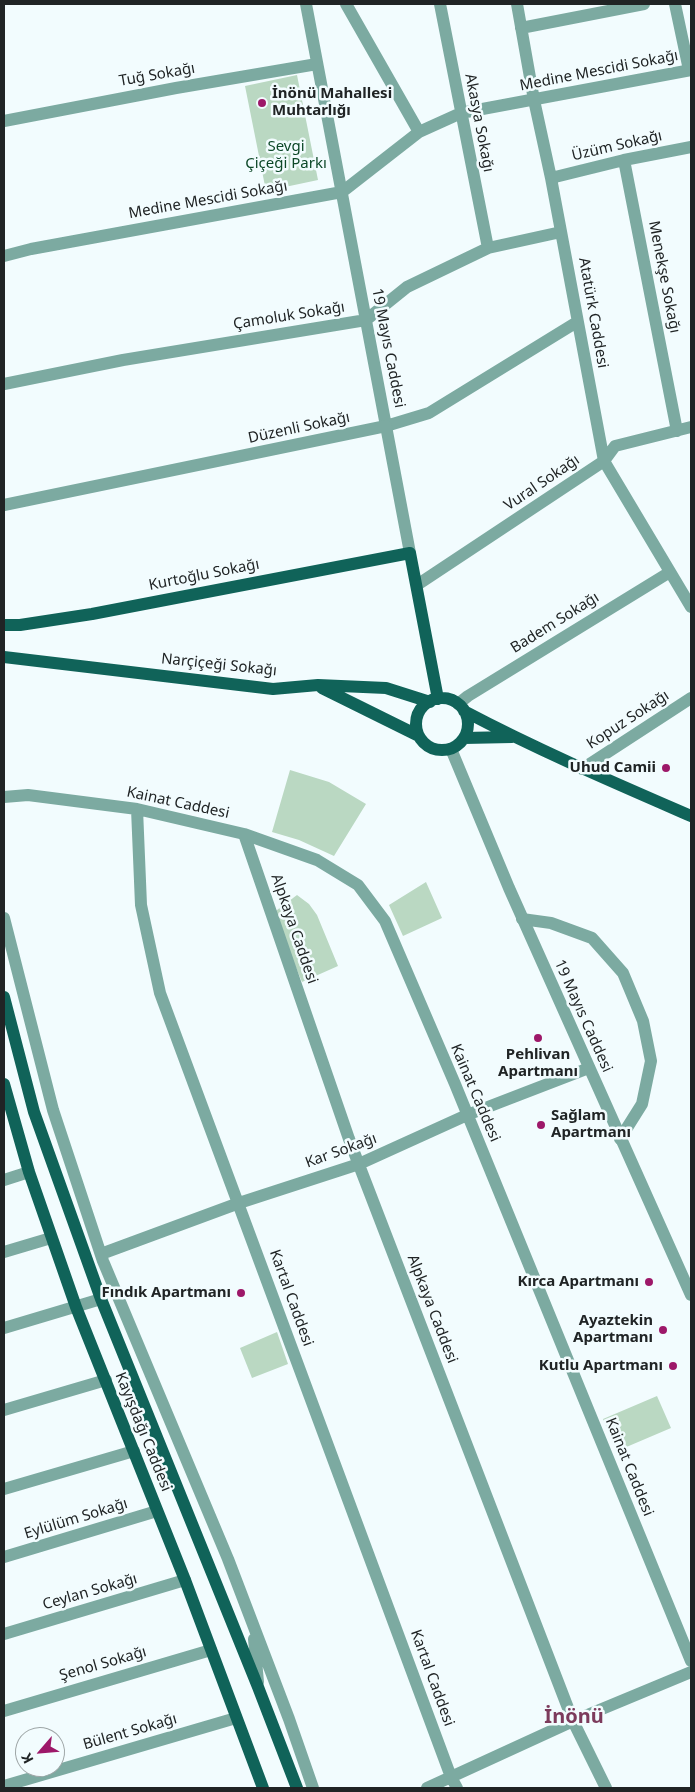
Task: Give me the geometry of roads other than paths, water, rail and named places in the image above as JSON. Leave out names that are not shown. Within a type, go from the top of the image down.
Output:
[{"type":"main road","name":"19 Mayıs Caddesi","points":[[410,553],[417,586],[434,700]]},
{"type":"main road","name":"Kurtoğlu Sokağı","points":[[4,625],[20,625],[92,614],[410,553]]},
{"type":"main road","name":"Narçiçeği Sokağı","points":[[4,657],[273,689],[318,685],[386,688],[434,700]]},
{"type":"main road","points":[[318,685],[419,736],[436,750],[451,749],[464,738],[468,724],[461,707]]},
{"type":"main road","points":[[419,736],[417,721],[424,706],[434,700],[452,700],[515,737],[582,769],[691,816]]},
{"type":"main road","points":[[464,738],[515,737]]},
{"type":"main road","name":"Kayışdağı Caddesi","points":[[4,997],[34,1112],[101,1299],[297,1788]]},
{"type":"main road","name":"Kayışdağı Caddesi","points":[[4,1084],[6,1104],[76,1306],[185,1580],[263,1788]]},
{"type":"street","name":"19 Mayıs Caddesi","points":[[306,4],[410,553]]},
{"type":"street","points":[[346,4],[419,132]]},
{"type":"street","name":"Akasya Sokağı","points":[[440,4],[488,248]]},
{"type":"street","name":"Atatürk Caddesi","points":[[517,4],[604,461],[691,607]]},
{"type":"street","points":[[521,28],[644,4]]},
{"type":"street","points":[[675,4],[690,70]]},
{"type":"street","name":"Tuğ Sokağı","points":[[4,121],[176,88],[317,64]]},
{"type":"street","name":"Medine Mescidi Sokağı","points":[[4,256],[342,192],[419,132],[461,114],[690,70]]},
{"type":"street","name":"Üzüm Sokağı","points":[[551,178],[624,160],[691,147]]},
{"type":"street","name":"Menekşe Sokağı","points":[[624,160],[677,430]]},
{"type":"street","name":"Çamoluk Sokağı","points":[[4,384],[123,360],[366,320],[407,287],[488,248],[561,232]]},
{"type":"street","name":"Düzenli Sokağı","points":[[4,505],[386,426],[429,413],[577,322]]},
{"type":"street","name":"Vural Sokağı","points":[[417,586],[604,461],[615,446],[691,427]]},
{"type":"street","name":"Badem Sokağı","points":[[461,707],[468,696],[670,572]]},
{"type":"street","name":"Kopuz Sokağı","points":[[582,769],[691,698]]},
{"type":"street","name":"19 Mayıs Caddesi","points":[[451,749],[522,919],[691,1295]]},
{"type":"street","name":"Kainat Caddesi","points":[[4,797],[28,795],[138,809],[244,834],[317,860],[358,885],[385,922],[467,1115],[691,1661]]},
{"type":"street","name":"Kartal Caddesi","points":[[138,809],[141,905],[160,993],[454,1783]]},
{"type":"street","name":"Alpkaya Caddesi","points":[[244,834],[359,1164],[573,1721],[606,1788]]},
{"type":"street","points":[[4,918],[53,1110],[101,1254],[228,1559],[313,1788]]},
{"type":"street","points":[[522,919],[550,923],[592,938],[623,973],[643,1021],[651,1061],[642,1104],[620,1139]]},
{"type":"street","name":"Kar Sokağı","points":[[101,1254],[239,1203],[359,1164],[467,1115],[588,1068]]},
{"type":"street","points":[[4,1180],[29,1172]]},
{"type":"street","points":[[4,1252],[51,1238]]},
{"type":"street","points":[[4,1328],[101,1299]]},
{"type":"street","points":[[4,1410],[106,1380]]},
{"type":"street","points":[[4,1489],[134,1451]]},
{"type":"street","name":"Eylülüm Sokağı","points":[[4,1557],[157,1511]]},
{"type":"street","name":"Ceylan Sokağı","points":[[4,1634],[185,1580]]},
{"type":"street","name":"Kayışdağı Caddesi","points":[[252,1622],[258,1687]]},
{"type":"street","name":"Şenol Sokağı","points":[[4,1711],[211,1650]]},
{"type":"street","points":[[427,1788],[454,1783],[573,1721],[691,1672]]},
{"type":"street","name":"Bülent Sokağı","points":[[4,1786],[236,1718]]},
{"type":"place","name":"İnönü Mahallesi Muhtarlığı","points":[[262,103]]},
{"type":"place","name":"Uhud Camii","points":[[666,768]]},
{"type":"place","name":"Pehlivan Apartmanı","points":[[538,1038]]},
{"type":"place","name":"Sağlam Apartmanı","points":[[541,1125]]},
{"type":"place","name":"Kırca Apartmanı","points":[[649,1282]]},
{"type":"place","name":"Fındık Apartmanı","points":[[241,1293]]},
{"type":"place","name":"Ayaztekin Apartmanı","points":[[663,1330]]},
{"type":"place","name":"Kutlu Apartmanı","points":[[673,1366]]},
{"type":"district","name":"İnönü","points":[[574,1717]]},
{"type":"park label","name":"Sevgi Çiçeği Parkı","points":[[286,156]]}]
